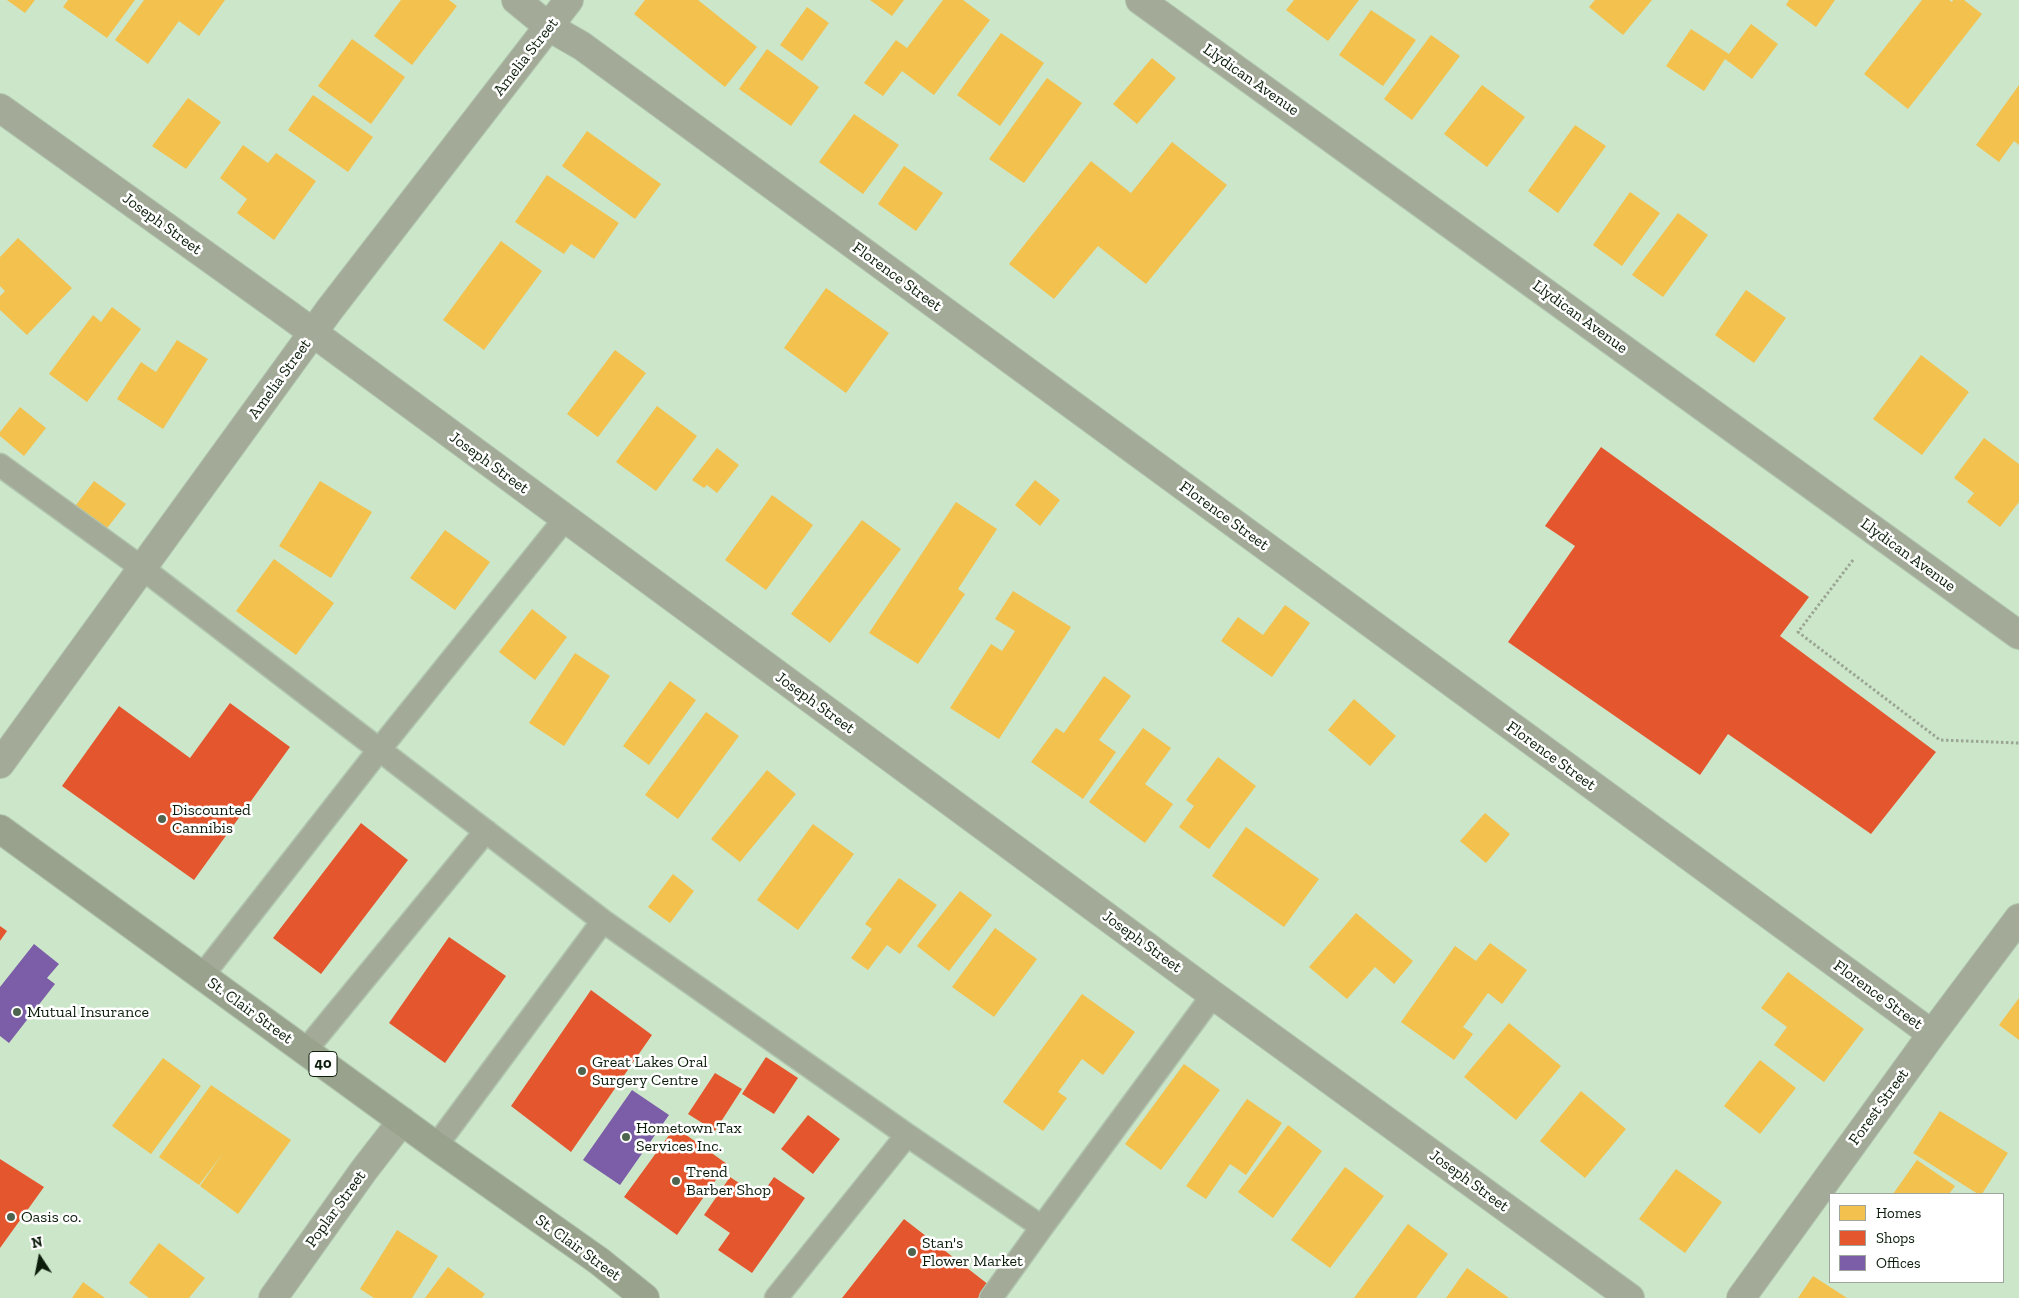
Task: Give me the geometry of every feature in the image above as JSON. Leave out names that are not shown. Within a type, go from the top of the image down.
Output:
[{"type":"main road","name":"St. Clair Street","points":[[0,829],[436,1146],[599,1261],[645,1298]]},
{"type":"street","name":"Florence Street","points":[[516,0],[549,27],[582,46],[1932,1034]]},
{"type":"street","name":"Amelia Street","points":[[0,764],[313,333],[569,0]]},
{"type":"street","name":"Llydican Avenue","points":[[1140,0],[2019,635]]},
{"type":"street","name":"Joseph Street","points":[[0,108],[313,333],[1213,995],[1630,1298]]},
{"type":"street","name":"Forest Street","points":[[1741,1298],[1932,1034],[2019,918]]},
{"type":"street","name":"Poplar Street","points":[[273,1298],[364,1170],[402,1121]]},
{"type":"lane","points":[[0,465],[142,568],[604,920],[907,1135],[1042,1227]]},
{"type":"lane","points":[[202,976],[379,750],[565,519]]},
{"type":"lane","points":[[305,1051],[486,831]]},
{"type":"lane","points":[[436,1146],[604,920]]},
{"type":"lane","points":[[990,1298],[1213,995]]},
{"type":"lane","points":[[776,1298],[907,1135]]},
{"type":"path","points":[[1853,560],[1798,632],[1940,740],[2019,743]]},
{"type":"building: Homes","points":[[7,0],[35,0],[25,13]]},
{"type":"building: Homes","points":[[68,0],[135,0],[107,38],[63,7]]},
{"type":"building: Homes","points":[[144,0],[225,0],[199,36],[179,21],[148,64],[115,40]]},
{"type":"building: Homes","points":[[401,0],[449,0],[457,6],[412,65],[374,36]]},
{"type":"building: Homes","points":[[645,0],[698,0],[757,47],[725,87],[634,14]]},
{"type":"building: Homes","points":[[870,0],[904,0],[892,16]]},
{"type":"building: Homes","points":[[943,0],[963,0],[990,20],[934,95],[902,71],[883,96],[864,83],[896,40],[907,48]]},
{"type":"building: Homes","points":[[1294,0],[1359,0],[1328,41],[1286,10]]},
{"type":"building: Homes","points":[[1595,0],[1652,0],[1623,35],[1589,7]]},
{"type":"building: Homes","points":[[1789,0],[1835,0],[1816,27],[1786,5]]},
{"type":"building: Homes","points":[[1922,0],[1949,0],[1952,2],[1953,0],[1964,0],[1982,14],[1908,109],[1864,74]]},
{"type":"building: Homes","points":[[807,7],[829,23],[802,61],[780,45]]},
{"type":"building: Homes","points":[[1371,10],[1416,40],[1383,86],[1339,55]]},
{"type":"building: Homes","points":[[1751,24],[1778,44],[1752,79],[1725,59],[1704,91],[1666,66],[1691,29],[1729,54]]},
{"type":"building: Homes","points":[[1001,33],[1044,63],[1000,126],[957,95]]},
{"type":"building: Homes","points":[[1431,35],[1460,56],[1412,120],[1384,99]]},
{"type":"building: Homes","points":[[352,39],[405,77],[371,124],[318,86]]},
{"type":"building: Homes","points":[[767,49],[819,87],[791,126],[739,89]]},
{"type":"building: Homes","points":[[1152,58],[1176,78],[1137,124],[1113,104]]},
{"type":"building: Homes","points":[[1047,78],[1082,103],[1024,183],[989,159]]},
{"type":"building: Homes","points":[[1482,85],[1525,117],[1487,167],[1444,134]]},
{"type":"building: Homes","points":[[2019,85],[2019,145],[2014,141],[1999,162],[1976,145]]},
{"type":"building: Homes","points":[[313,95],[373,137],[348,172],[288,130]]},
{"type":"building: Homes","points":[[188,98],[221,122],[186,169],[152,146]]},
{"type":"building: Homes","points":[[854,114],[899,145],[863,194],[819,162]]},
{"type":"building: Homes","points":[[1575,125],[1606,146],[1558,213],[1528,191]]},
{"type":"building: Homes","points":[[587,131],[661,184],[635,219],[562,166]]},
{"type":"building: Homes","points":[[1172,142],[1227,185],[1146,284],[1098,246],[1054,299],[1009,264],[1091,161],[1131,193]]},
{"type":"building: Homes","points":[[243,145],[268,163],[276,153],[316,181],[274,240],[237,213],[247,199],[220,178]]},
{"type":"building: Homes","points":[[904,166],[943,193],[916,231],[878,204]]},
{"type":"building: Homes","points":[[547,175],[619,223],[594,259],[571,244],[564,254],[515,222]]},
{"type":"building: Homes","points":[[1630,192],[1660,213],[1622,266],[1593,245]]},
{"type":"building: Homes","points":[[1678,213],[1708,235],[1663,297],[1632,275]]},
{"type":"building: Homes","points":[[18,238],[72,288],[27,335],[0,310],[0,296],[5,291],[0,286],[0,257]]},
{"type":"building: Homes","points":[[501,241],[542,271],[484,350],[443,320]]},
{"type":"building: Homes","points":[[826,288],[889,333],[846,393],[784,348]]},
{"type":"building: Homes","points":[[1746,290],[1786,318],[1754,363],[1715,335]]},
{"type":"building: Homes","points":[[112,307],[141,329],[87,402],[49,374],[93,315],[101,322]]},
{"type":"building: Homes","points":[[177,340],[208,359],[163,429],[117,399],[141,362],[156,372]]},
{"type":"building: Homes","points":[[615,350],[646,373],[598,437],[567,414]]},
{"type":"building: Homes","points":[[1921,355],[1969,392],[1922,455],[1873,419]]},
{"type":"building: Homes","points":[[657,406],[697,436],[656,491],[616,462]]},
{"type":"building: Homes","points":[[20,407],[46,428],[24,456],[0,436],[0,432]]},
{"type":"building: Homes","points":[[1984,438],[2019,464],[2019,502],[2000,527],[1967,502],[1974,493],[1954,478]]},
{"type":"building: Homes","points":[[717,448],[739,465],[717,493],[707,485],[704,488],[692,480]]},
{"type":"building: Homes","points":[[1035,480],[1060,500],[1040,526],[1015,505]]},
{"type":"building: Homes","points":[[94,481],[126,504],[104,532],[73,509]]},
{"type":"building: Homes","points":[[320,481],[372,512],[331,578],[279,546]]},
{"type":"building: Homes","points":[[772,495],[813,525],[766,590],[725,560]]},
{"type":"building: Homes","points":[[956,502],[997,529],[958,589],[965,594],[918,664],[869,633]]},
{"type":"building: Homes","points":[[862,520],[901,549],[830,643],[791,614]]},
{"type":"building: Homes","points":[[445,530],[490,562],[455,610],[410,578]]},
{"type":"building: Homes","points":[[274,559],[334,603],[296,655],[236,611]]},
{"type":"building: Homes","points":[[1013,591],[1071,627],[999,739],[950,708],[991,644],[1002,651],[1015,631],[995,619]]},
{"type":"building: Homes","points":[[1285,605],[1310,623],[1272,677],[1221,641],[1238,617],[1263,635]]},
{"type":"building: Homes","points":[[532,609],[567,637],[535,680],[499,652]]},
{"type":"building: Homes","points":[[575,653],[610,676],[564,746],[529,723]]},
{"type":"building: Homes","points":[[1104,676],[1131,696],[1099,740],[1116,752],[1083,799],[1031,762],[1056,728],[1064,733]]},
{"type":"building: Homes","points":[[670,681],[696,700],[649,765],[623,746]]},
{"type":"building: Homes","points":[[1354,699],[1396,736],[1370,766],[1328,730]]},
{"type":"building: Homes","points":[[706,712],[739,736],[678,819],[645,795]]},
{"type":"building: Homes","points":[[1143,728],[1171,748],[1145,784],[1173,804],[1145,843],[1089,802]]},
{"type":"building: Homes","points":[[1218,757],[1256,786],[1209,849],[1179,827],[1194,806],[1186,800]]},
{"type":"building: Homes","points":[[767,770],[796,794],[740,862],[711,839]]},
{"type":"building: Homes","points":[[1485,813],[1510,834],[1486,863],[1460,841]]},
{"type":"building: Homes","points":[[813,824],[854,854],[798,930],[757,900]]},
{"type":"building: Homes","points":[[1246,827],[1319,879],[1284,927],[1212,876]]},
{"type":"building: Homes","points":[[673,874],[694,891],[670,923],[648,907]]},
{"type":"building: Homes","points":[[899,878],[937,905],[900,954],[887,945],[868,970],[851,958],[872,929],[865,924]]},
{"type":"building: Homes","points":[[960,891],[992,915],[949,971],[917,946]]},
{"type":"building: Homes","points":[[1356,913],[1413,961],[1394,984],[1375,967],[1347,999],[1309,967]]},
{"type":"building: Homes","points":[[995,928],[1037,959],[994,1017],[952,987]]},
{"type":"building: Homes","points":[[1490,943],[1527,970],[1502,1004],[1488,993],[1463,1027],[1473,1034],[1454,1060],[1401,1022],[1455,946],[1476,961]]},
{"type":"building: Homes","points":[[1788,972],[1864,1029],[1824,1082],[1774,1045],[1787,1027],[1761,1008]]},
{"type":"building: Homes","points":[[1082,994],[1135,1032],[1103,1075],[1082,1059],[1058,1092],[1067,1098],[1043,1131],[1003,1102]]},
{"type":"building: Homes","points":[[2019,998],[2019,1040],[1999,1025]]},
{"type":"building: Homes","points":[[1509,1023],[1561,1066],[1516,1120],[1464,1077]]},
{"type":"building: Homes","points":[[163,1058],[201,1086],[151,1154],[112,1126]]},
{"type":"building: Homes","points":[[1760,1060],[1796,1088],[1760,1134],[1724,1106]]},
{"type":"building: Homes","points":[[1184,1064],[1220,1090],[1161,1170],[1125,1144]]},
{"type":"building: Homes","points":[[211,1085],[291,1140],[238,1214],[200,1186],[223,1153],[199,1185],[159,1157]]},
{"type":"building: Homes","points":[[1581,1091],[1626,1129],[1585,1178],[1540,1141]]},
{"type":"building: Homes","points":[[1247,1099],[1282,1123],[1246,1175],[1230,1164],[1206,1199],[1186,1186]]},
{"type":"building: Homes","points":[[1940,1111],[2008,1153],[1983,1193],[1976,1193],[1913,1153]]},
{"type":"building: Homes","points":[[1288,1125],[1322,1151],[1273,1218],[1238,1192]]},
{"type":"building: Homes","points":[[1917,1160],[1955,1186],[1950,1193],[1894,1193]]},
{"type":"building: Homes","points":[[1345,1167],[1384,1196],[1330,1268],[1291,1240]]},
{"type":"building: Homes","points":[[1676,1169],[1722,1202],[1685,1253],[1639,1219]]},
{"type":"building: Homes","points":[[1408,1224],[1448,1254],[1416,1298],[1354,1298]]},
{"type":"building: Homes","points":[[397,1230],[438,1256],[412,1298],[374,1298],[360,1289]]},
{"type":"building: Homes","points":[[159,1243],[205,1278],[189,1298],[149,1298],[129,1283]]},
{"type":"building: Homes","points":[[448,1267],[485,1294],[482,1298],[425,1298]]},
{"type":"building: Homes","points":[[1467,1268],[1509,1298],[1446,1298]]},
{"type":"building: Homes","points":[[1813,1276],[1847,1298],[1798,1298]]},
{"type":"building: Homes","points":[[83,1282],[105,1298],[72,1298]]},
{"type":"building: Shops","points":[[1601,447],[1809,597],[1780,636],[1936,752],[1871,834],[1728,734],[1700,775],[1508,642],[1575,546],[1545,526]]},
{"type":"building: Shops","points":[[230,703],[290,747],[194,880],[62,786],[119,706],[190,758]]},
{"type":"building: Shops","points":[[361,823],[408,860],[321,974],[273,938]]},
{"type":"building: Shops","points":[[0,926],[7,931],[0,941]]},
{"type":"building: Shops","points":[[449,937],[506,976],[445,1063],[389,1023]]},
{"type":"building: Shops","name":"Great Lakes Oral Surgery Centre","points":[[591,990],[652,1035],[571,1152],[511,1106]]},
{"type":"building: Shops","points":[[766,1057],[798,1078],[774,1114],[742,1094]]},
{"type":"building: Shops","points":[[715,1073],[742,1089],[715,1131],[688,1114]]},
{"type":"building: Shops","points":[[808,1115],[840,1139],[813,1174],[781,1149]]},
{"type":"building: Shops","name":"Trend Barber Shop","points":[[675,1127],[727,1164],[677,1235],[624,1197]]},
{"type":"building: Shops","name":"Oasis co.","points":[[0,1159],[44,1187],[0,1248]]},
{"type":"building: Shops","points":[[730,1177],[760,1197],[774,1177],[805,1198],[752,1273],[718,1250],[730,1233],[704,1215]]},
{"type":"building: Shops","name":"Stan's Flower Market","points":[[904,1219],[989,1285],[978,1298],[842,1298]]},
{"type":"building: Offices","name":"Mutual Insurance","points":[[34,944],[59,964],[47,978],[55,984],[9,1043],[0,1036],[0,987]]},
{"type":"building: Offices","name":"Hometown Tax Services Inc.","points":[[632,1090],[669,1115],[620,1185],[583,1160]]},
{"type":"place","name":"Discounted Cannibis","points":[[162,819]]},
{"type":"place","name":"Mutual Insurance","points":[[17,1012]]},
{"type":"place","name":"Great Lakes Oral Surgery Centre","points":[[582,1071]]},
{"type":"place","name":"Hometown Tax Services Inc.","points":[[626,1137]]},
{"type":"place","name":"Trend Barber Shop","points":[[676,1181]]},
{"type":"place","name":"Oasis co.","points":[[11,1217]]},
{"type":"place","name":"Stan's Flower Market","points":[[912,1252]]}]
